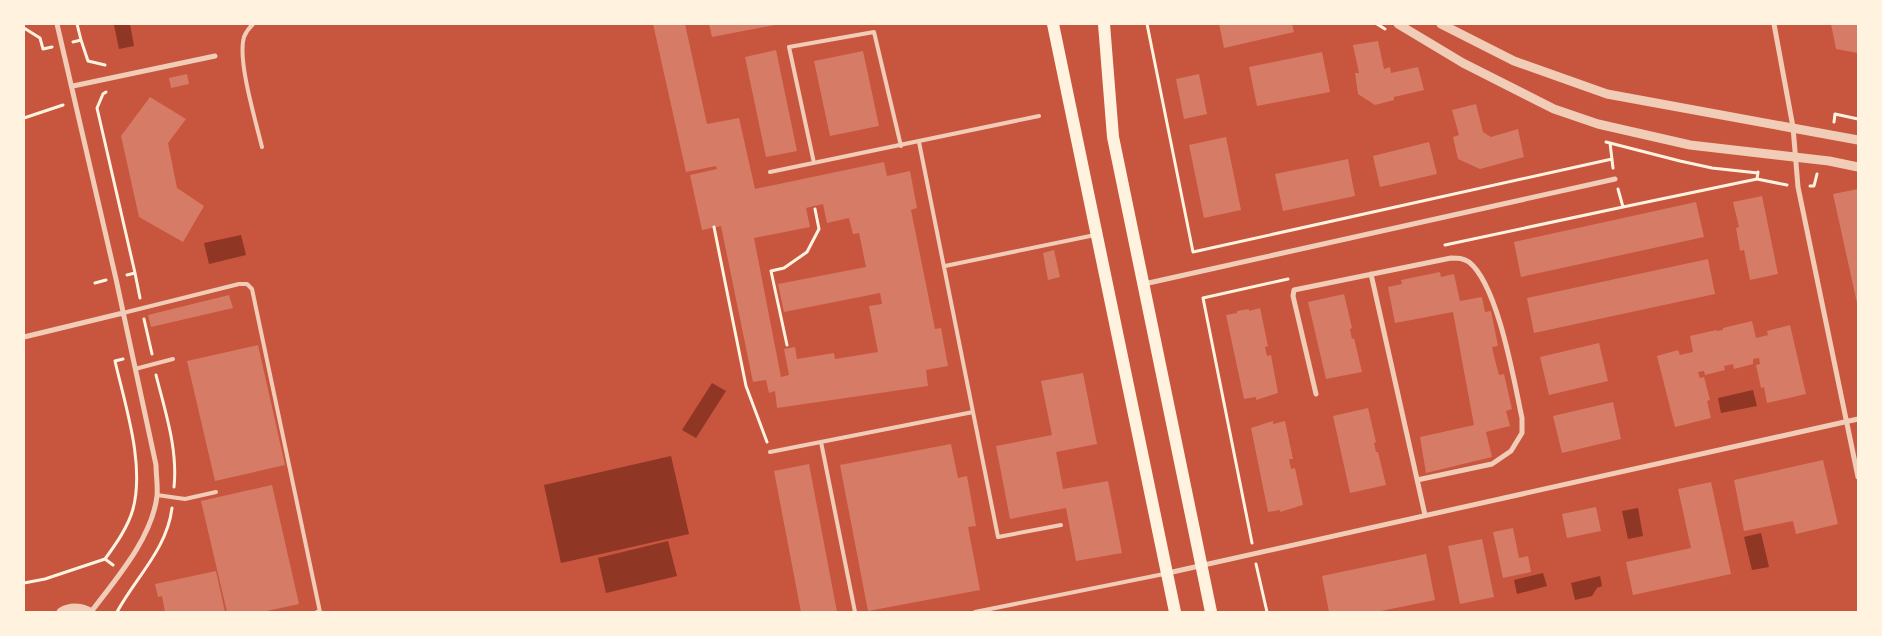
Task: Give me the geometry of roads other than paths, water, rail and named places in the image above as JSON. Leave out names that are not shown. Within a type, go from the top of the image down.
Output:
[{"type":"main road","points":[[1053,24],[1175,612]]},
{"type":"main road","points":[[1104,24],[1113,137],[1211,612]]},
{"type":"street","points":[[57,24],[156,465],[157,495],[152,517],[123,571],[91,612],[74,608],[61,612]]},
{"type":"street","points":[[1398,24],[1463,63],[1554,109],[1598,124],[1690,145],[1829,161],[1858,167]]},
{"type":"street","points":[[1441,24],[1514,61],[1607,94],[1858,140]]},
{"type":"street","points":[[1774,24],[1793,127],[1798,187],[1858,477]]},
{"type":"street","points":[[72,86],[215,56]]},
{"type":"street","points":[[1142,284],[1614,179]]},
{"type":"street","points":[[1316,394],[1293,296],[1294,290],[1451,258],[1461,257],[1470,263],[1482,280],[1496,307],[1522,418],[1522,433],[1511,451],[1492,464],[1417,480]]},
{"type":"street","points":[[1371,274],[1425,515]]},
{"type":"street","points":[[24,336],[123,313]]},
{"type":"street","points":[[1168,573],[1858,419]]},
{"type":"lane","points":[[253,24],[245,34],[243,43],[246,80],[262,147]]},
{"type":"lane","points":[[814,163],[789,48],[874,32],[902,146]]},
{"type":"lane","points":[[770,172],[1039,116]]},
{"type":"lane","points":[[919,142],[998,537],[1060,525]]},
{"type":"lane","points":[[945,266],[1098,235]]},
{"type":"lane","points":[[123,313],[239,284],[247,284],[252,289],[320,612],[317,612]]},
{"type":"lane","points":[[135,368],[173,359]]},
{"type":"lane","points":[[770,452],[973,412]]},
{"type":"lane","points":[[821,442],[855,612]]},
{"type":"lane","points":[[157,495],[185,499],[216,492]]},
{"type":"lane","points":[[975,612],[1168,573]]}]
